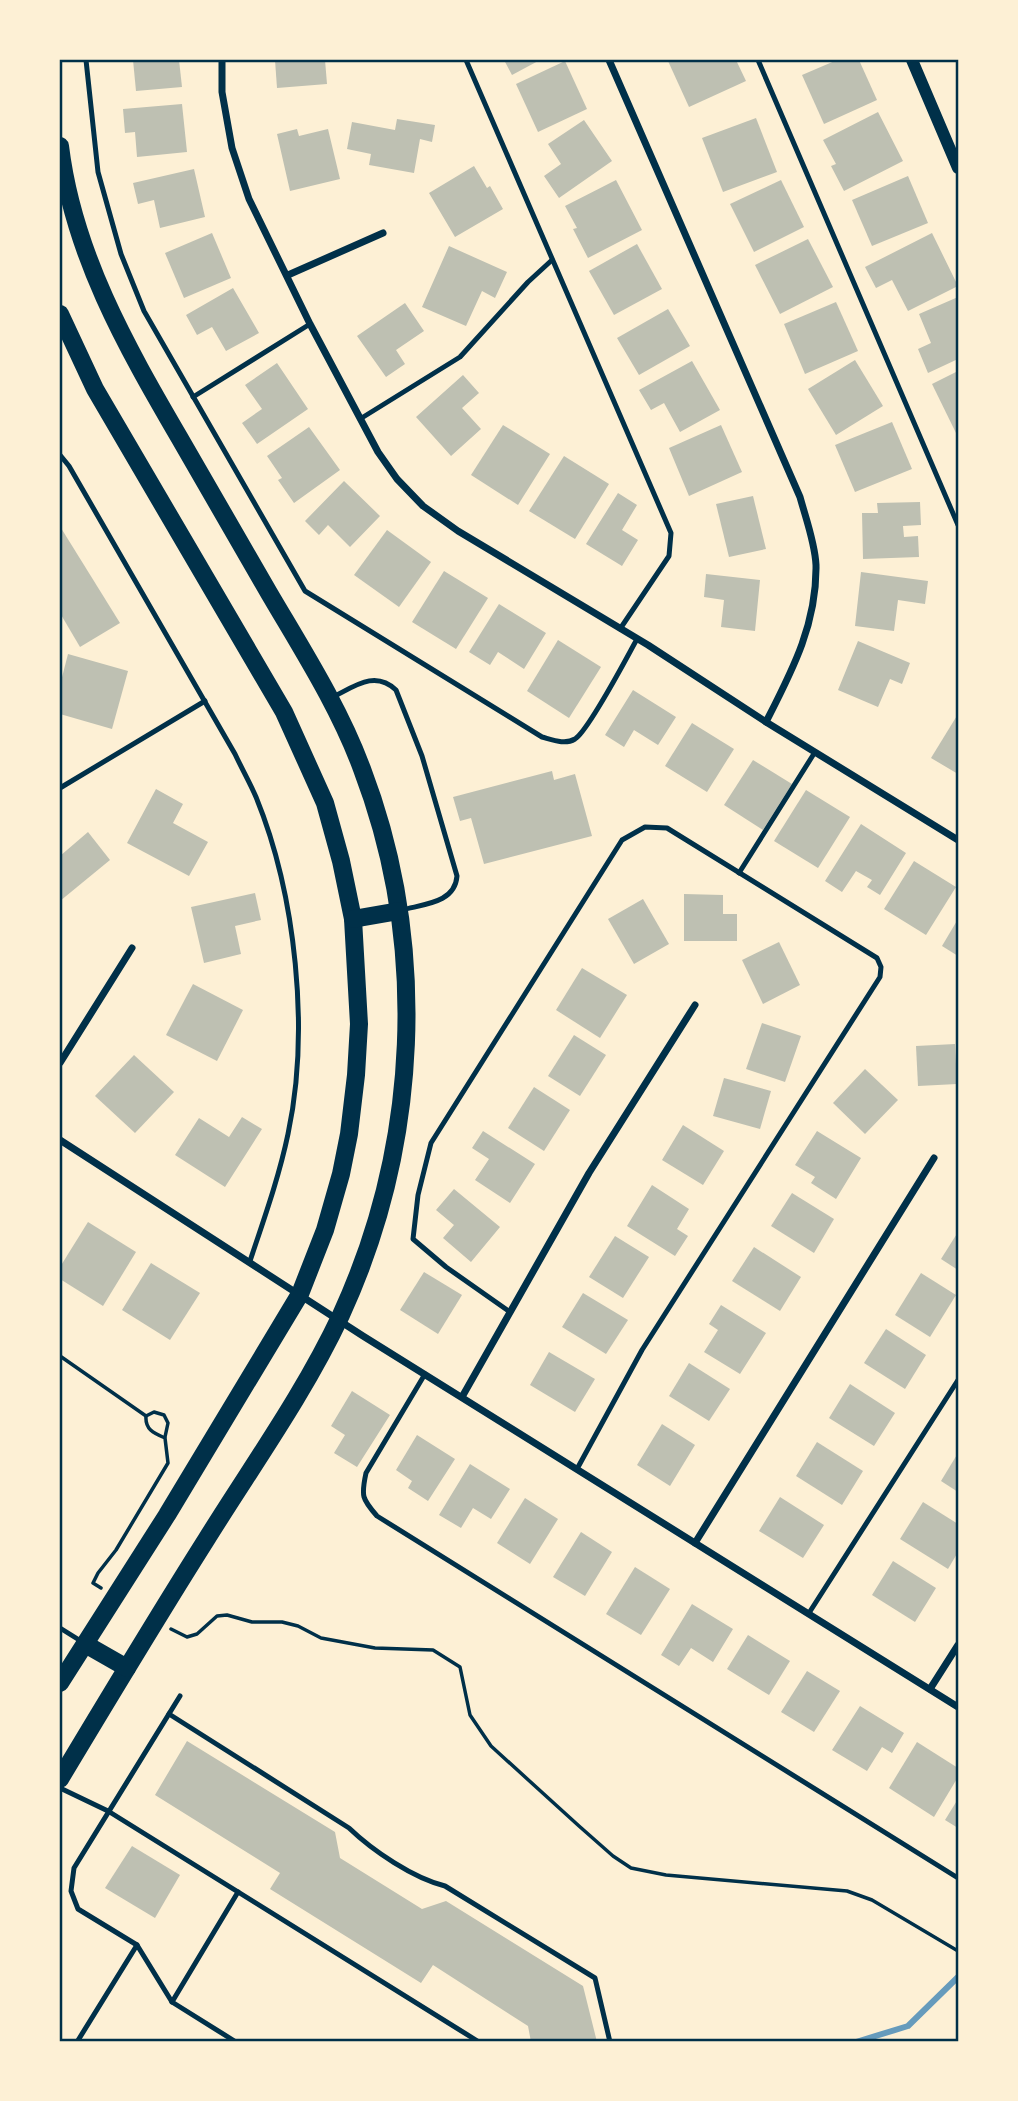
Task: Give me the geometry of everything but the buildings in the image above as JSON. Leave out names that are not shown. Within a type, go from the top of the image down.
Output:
[{"type":"main road","points":[[60,146],[67,195],[78,234],[126,347],[330,698],[362,767],[376,807],[399,911],[405,961],[407,1020],[404,1088],[386,1188],[371,1237],[339,1320],[296,1396],[60,1779]]},
{"type":"main road","points":[[60,314],[95,389],[284,712],[325,803],[353,919],[359,1024],[349,1134],[332,1208],[300,1294],[258,1367],[60,1683]]},
{"type":"main road","points":[[353,919],[399,911]]},
{"type":"main road","points":[[85,1644],[127,1668]]},
{"type":"street","points":[[222,60],[222,92],[232,148],[249,199],[360,419],[397,479],[423,506],[458,531],[637,639],[958,840]]},
{"type":"street","points":[[609,60],[800,497],[809,531],[816,563],[809,626],[798,659],[766,722]]},
{"type":"street","points":[[912,60],[958,168]]},
{"type":"street","points":[[288,275],[383,233]]},
{"type":"street","points":[[60,1063],[132,948]]},
{"type":"street","points":[[462,1397],[589,1173],[695,1005]]},
{"type":"street","points":[[60,1140],[339,1320],[958,1707]]},
{"type":"street","points":[[695,1543],[934,1158]]},
{"type":"street","points":[[930,1689],[958,1645]]},
{"type":"lane","points":[[86,60],[98,172],[121,254],[144,311],[305,592],[542,737],[560,743],[575,739],[588,724],[637,639]]},
{"type":"lane","points":[[466,60],[671,533],[669,556],[620,629]]},
{"type":"lane","points":[[758,60],[958,525]]},
{"type":"lane","points":[[360,419],[460,357],[528,282],[552,260]]},
{"type":"lane","points":[[193,397],[310,324]]},
{"type":"lane","points":[[60,454],[235,754],[260,810],[281,879],[299,995],[297,1066],[289,1132],[250,1261]]},
{"type":"lane","points":[[330,698],[365,681],[376,679],[392,686],[396,690],[422,756],[457,876],[456,886],[450,894],[440,899],[399,911]]},
{"type":"lane","points":[[60,788],[205,701]]},
{"type":"lane","points":[[739,873],[815,752]]},
{"type":"lane","points":[[510,1312],[446,1267],[413,1239],[418,1195],[431,1143],[622,840],[645,827],[667,828],[877,958],[881,967],[880,977],[642,1350],[577,1469]]},
{"type":"lane","points":[[425,1374],[366,1474],[362,1491],[365,1502],[377,1516],[958,1878]]},
{"type":"lane","points":[[809,1613],[958,1380]]},
{"type":"lane","points":[[60,1628],[85,1644]]},
{"type":"lane","points":[[180,1696],[74,1868],[71,1891],[78,1909],[137,1945],[172,2002],[236,2042]]},
{"type":"lane","points":[[169,1714],[349,1828],[362,1840],[426,1881],[445,1886],[595,1978],[610,2042]]},
{"type":"lane","points":[[60,1788],[108,1811],[479,2042]]},
{"type":"lane","points":[[172,2002],[238,1892]]},
{"type":"lane","points":[[76,2042],[137,1945]]},
{"type":"path","points":[[60,1356],[146,1416]]},
{"type":"path","points":[[93,1583],[169,1463],[165,1438],[168,1423],[164,1415],[154,1412],[146,1416]]},
{"type":"path","points":[[146,1416],[145,1423],[149,1429],[165,1438]]},
{"type":"path","points":[[172,1629],[187,1637],[197,1634],[217,1616],[227,1615],[252,1622],[290,1624],[321,1638],[375,1648],[433,1650],[460,1667],[470,1716],[492,1746],[596,1841],[631,1868],[666,1875],[847,1891],[872,1900],[958,1951]]},
{"type":"waterway","points":[[856,2042],[908,2026],[958,1977]]}]
